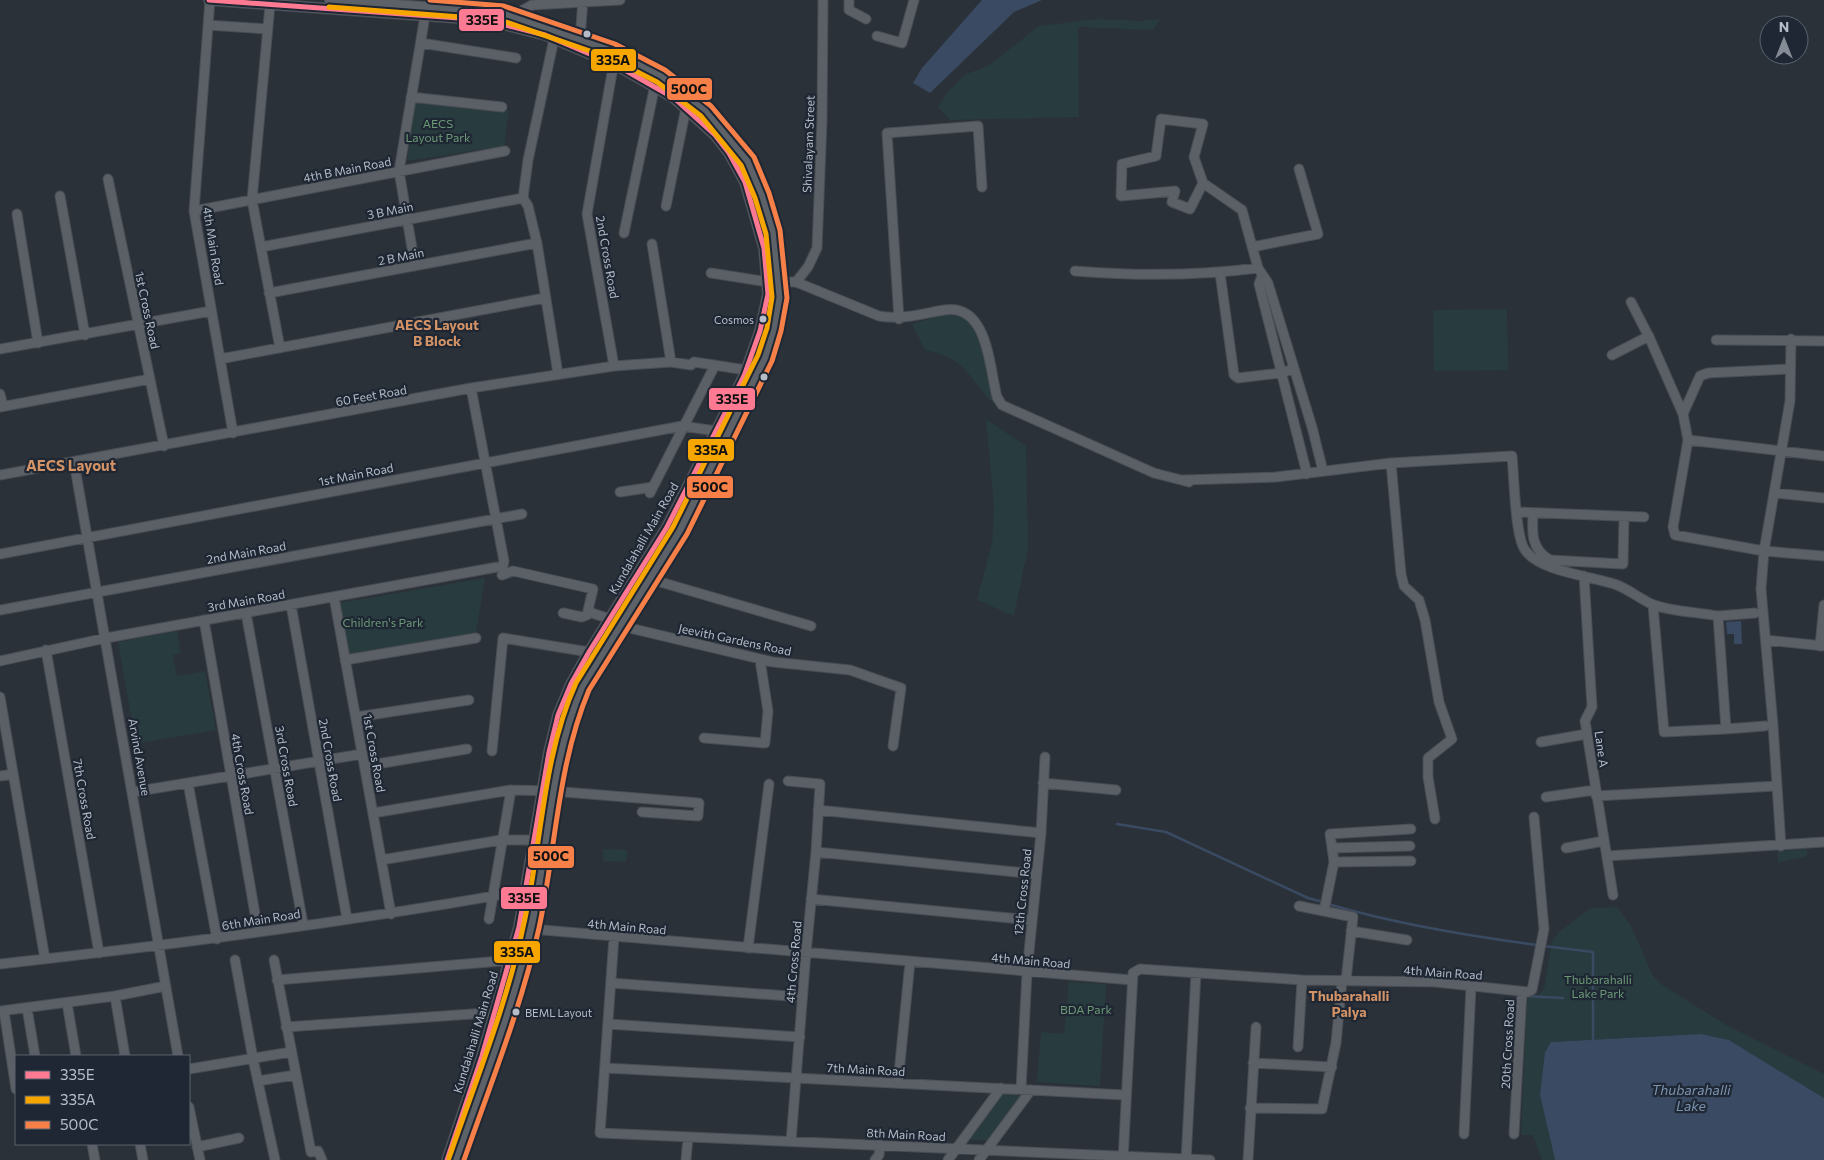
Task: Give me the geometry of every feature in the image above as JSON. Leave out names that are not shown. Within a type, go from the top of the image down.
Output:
[{"type":"main road","name":"Kundalahalli Main Road","points":[[209,0],[425,16],[512,20],[580,39],[613,51],[661,76],[706,111],[727,134],[747,161],[762,195],[773,232],[780,282],[780,297],[774,330],[762,366],[680,531],[582,687],[569,715],[534,840],[525,893],[509,963],[455,1160]]},
{"type":"main road","name":"Kundalahalli Main Road","points":[[330,0],[392,2],[488,11],[616,65],[655,85],[686,108],[715,135],[729,153],[745,182],[761,233],[768,282],[768,294],[762,324],[745,373],[667,527],[589,652],[571,684],[558,715],[549,752],[547,790],[548,832],[531,929],[506,1021],[455,1160]]},
{"type":"street","name":"4th Main Road","points":[[209,0],[194,211],[233,433]]},
{"type":"street","points":[[512,20],[532,4],[620,0]]},
{"type":"street","name":"Shivalayam Street","points":[[796,282],[808,267],[816,248],[822,122],[823,0]]},
{"type":"street","points":[[849,0],[849,10],[866,19]]},
{"type":"street","points":[[876,36],[902,43],[914,0]]},
{"type":"street","points":[[580,39],[583,1]]},
{"type":"street","points":[[270,5],[252,200],[280,348]]},
{"type":"street","points":[[415,266],[399,171],[425,16]]},
{"type":"street","points":[[208,25],[267,28]]},
{"type":"street","points":[[554,38],[528,160],[524,198],[528,206],[537,243],[558,374]]},
{"type":"street","points":[[421,43],[516,58]]},
{"type":"street","name":"2nd Cross Road","points":[[614,366],[587,214],[612,73],[616,65]]},
{"type":"street","points":[[624,233],[655,85]]},
{"type":"street","points":[[411,98],[502,107]]},
{"type":"street","points":[[666,206],[686,108]]},
{"type":"street","points":[[1203,184],[1190,209],[1172,202],[1176,191],[1122,196],[1122,164],[1156,156],[1161,119],[1203,124],[1194,157],[1203,184],[1242,210],[1260,272],[1268,284],[1312,427],[1323,471]]},
{"type":"street","points":[[899,319],[887,133],[978,126],[982,187]]},
{"type":"street","name":"4th B Main Road","points":[[194,211],[505,151]]},
{"type":"street","points":[[1252,247],[1318,234],[1299,169]]},
{"type":"street","name":"1st Cross Road","points":[[108,180],[164,446]]},
{"type":"street","points":[[60,196],[85,334]]},
{"type":"street","name":"3 B Main","points":[[261,247],[524,198]]},
{"type":"street","points":[[17,214],[38,343]]},
{"type":"street","name":"2 B Main","points":[[270,293],[537,243]]},
{"type":"street","points":[[652,244],[671,362]]},
{"type":"street","points":[[1075,271],[1140,275],[1260,272]]},
{"type":"street","points":[[1260,272],[1259,284],[1307,474]]},
{"type":"street","points":[[710,273],[768,282],[796,282],[879,316],[899,319],[946,310],[966,311],[974,318],[981,329],[997,397],[1002,404],[1154,473],[1184,480],[1276,477],[1391,463],[1512,456],[1524,550],[1540,562],[1616,585],[1639,595],[1653,605],[1718,616],[1755,614]]},
{"type":"street","points":[[1220,273],[1234,376],[1238,378],[1293,370]]},
{"type":"street","points":[[220,359],[545,298]]},
{"type":"street","points":[[1630,302],[1649,336],[1683,414],[1688,440],[1673,527],[1675,535],[1764,551],[1824,556]]},
{"type":"street","points":[[0,349],[211,311]]},
{"type":"street","points":[[1612,355],[1649,336]]},
{"type":"street","points":[[1716,340],[1824,341]]},
{"type":"street","points":[[1781,846],[1761,589],[1764,551],[1790,401],[1791,340]]},
{"type":"street","name":"60 Feet Road","points":[[0,476],[471,388],[614,366],[671,362],[692,365],[694,362],[714,368],[745,373]]},
{"type":"street","points":[[620,492],[651,490],[682,426],[714,368]]},
{"type":"street","points":[[1683,414],[1700,376],[1708,373],[1790,369]]},
{"type":"street","points":[[0,394],[1,406],[150,379]]},
{"type":"street","points":[[471,388],[504,561],[500,571]]},
{"type":"street","name":"1st Main Road","points":[[0,554],[682,426],[716,431]]},
{"type":"street","points":[[1688,440],[1824,456]]},
{"type":"street","name":"Arvind Avenue","points":[[74,462],[178,1055]]},
{"type":"street","points":[[1391,463],[1401,574],[1404,586],[1419,600],[1425,620],[1438,702],[1452,739],[1428,758],[1428,777],[1435,818]]},
{"type":"street","points":[[1775,493],[1824,498]]},
{"type":"street","points":[[1518,512],[1644,517]]},
{"type":"street","points":[[1533,513],[1532,533],[1535,546],[1541,555],[1550,560],[1623,564],[1624,517]]},
{"type":"street","name":"2nd Main Road","points":[[0,610],[522,514]]},
{"type":"street","name":"3rd Main Road","points":[[0,661],[46,650],[204,620],[500,571],[513,571],[593,589],[589,612]]},
{"type":"street","name":"Lane A","points":[[1584,576],[1592,707],[1585,721],[1595,793],[1613,895]]},
{"type":"street","points":[[650,580],[811,626]]},
{"type":"street","name":"1st Cross Road","points":[[334,597],[391,914]]},
{"type":"street","name":"2nd Cross Road","points":[[291,605],[347,919]]},
{"type":"street","points":[[1653,605],[1664,732],[1765,726]]},
{"type":"street","points":[[1766,640],[1822,646],[1824,605]]},
{"type":"street","points":[[563,613],[582,617],[589,612],[610,619]]},
{"type":"street","name":"3rd Cross Road","points":[[246,613],[303,924]]},
{"type":"street","points":[[1718,616],[1726,729]]},
{"type":"street","name":"4th Cross Road","points":[[204,620],[258,931]]},
{"type":"street","name":"Jeevith Gardens Road","points":[[621,626],[760,660],[850,670],[901,688],[893,746]]},
{"type":"street","points":[[345,660],[476,638]]},
{"type":"street","points":[[492,751],[503,638],[589,652]]},
{"type":"street","name":"7th Cross Road","points":[[46,650],[99,953]]},
{"type":"street","points":[[704,738],[765,743],[768,712],[760,660]]},
{"type":"street","points":[[0,697],[45,959]]},
{"type":"street","points":[[356,717],[469,700]]},
{"type":"street","points":[[1541,742],[1587,734]]},
{"type":"street","points":[[365,766],[467,749]]},
{"type":"street","points":[[133,792],[362,754]]},
{"type":"street","name":"12th Cross Road","points":[[1021,1089],[1027,972],[1046,783],[1045,757]]},
{"type":"street","points":[[0,776],[13,774]]},
{"type":"street","name":"4th Cross Road","points":[[788,781],[820,784],[816,852],[791,1141]]},
{"type":"street","points":[[188,783],[217,939]]},
{"type":"street","points":[[1046,783],[1116,790]]},
{"type":"street","points":[[748,948],[769,784]]},
{"type":"street","points":[[1546,797],[1595,793],[1776,786]]},
{"type":"street","points":[[489,919],[511,790]]},
{"type":"street","points":[[373,813],[511,790],[547,790],[699,803],[698,816],[642,812]]},
{"type":"street","points":[[818,810],[1041,833]]},
{"type":"street","name":"20th Cross Road","points":[[1514,1134],[1522,992],[1532,990],[1544,929],[1534,817]]},
{"type":"street","points":[[1325,905],[1334,862],[1330,834],[1411,829]]},
{"type":"street","points":[[382,860],[501,840],[534,840]]},
{"type":"street","points":[[1566,848],[1604,841]]},
{"type":"street","points":[[1607,856],[1824,842]]},
{"type":"street","points":[[1332,848],[1410,846]]},
{"type":"street","points":[[816,852],[1036,874]]},
{"type":"street","points":[[1334,862],[1411,861]]},
{"type":"street","name":"6th Main Road","points":[[0,964],[217,939],[303,924],[391,914],[492,896],[525,893]]},
{"type":"street","points":[[811,899],[1032,920]]},
{"type":"street","points":[[1250,1108],[1322,1109],[1332,1066],[1353,917],[1325,905],[1300,906]]},
{"type":"street","name":"4th Main Road","points":[[531,929],[806,954],[1132,980],[1133,973],[1140,969],[1302,980],[1435,982],[1522,992]]},
{"type":"street","points":[[1351,931],[1407,940]]},
{"type":"street","points":[[605,1068],[614,937]]},
{"type":"street","points":[[235,960],[252,1059],[275,1160]]},
{"type":"street","points":[[274,960],[311,1152],[318,1151],[322,1160]]},
{"type":"street","points":[[277,980],[501,961],[509,963]]},
{"type":"street","points":[[898,1083],[910,962]]},
{"type":"street","points":[[1186,1159],[1196,973]]},
{"type":"street","points":[[1123,1158],[1132,980]]},
{"type":"street","points":[[1298,1047],[1302,980]]},
{"type":"street","points":[[610,983],[802,997]]},
{"type":"street","points":[[15,1083],[2,1011],[115,996],[166,986]]},
{"type":"street","points":[[1464,1134],[1471,987]]},
{"type":"street","points":[[115,996],[125,1055]]},
{"type":"street","points":[[66,1003],[76,1055]]},
{"type":"street","points":[[27,1008],[35,1055]]},
{"type":"street","points":[[286,1027],[486,1013],[494,1015]]},
{"type":"street","points":[[608,1024],[800,1037]]},
{"type":"street","points":[[1248,1160],[1256,1027]]},
{"type":"street","points":[[190,1069],[291,1052]]},
{"type":"street","points":[[1253,1063],[1332,1066]]},
{"type":"street","name":"7th Main Road","points":[[605,1068],[1125,1094]]},
{"type":"street","name":"8th Main Road","points":[[605,1068],[600,1133],[1123,1158],[1210,1160]]},
{"type":"street","points":[[258,1081],[295,1075]]},
{"type":"street","points":[[948,1160],[1001,1088]]},
{"type":"street","points":[[980,1160],[1031,1090]]},
{"type":"street","points":[[190,1112],[200,1160]]},
{"type":"street","points":[[686,1160],[688,1137]]},
{"type":"street","points":[[197,1147],[239,1138]]},
{"type":"street","points":[[92,1145],[95,1160]]},
{"type":"street","points":[[140,1145],[143,1160]]},
{"type":"street","points":[[875,1160],[879,1155],[880,1145]]},
{"type":"green space","points":[[1096,19],[1141,21],[1160,19],[1153,30],[1078,27],[1079,117],[950,120],[938,107],[946,94],[966,74],[988,66],[1039,26]]},
{"type":"green space","name":"AECS Layout Park","points":[[415,100],[509,111],[504,146],[407,161]]},
{"type":"green space","points":[[1507,309],[1508,370],[1434,371],[1433,310]]},
{"type":"green space","points":[[945,314],[967,318],[979,332],[994,404],[959,364],[939,354],[925,350],[912,324]]},
{"type":"green space","points":[[986,419],[1026,446],[1028,548],[1014,616],[977,600],[992,543],[994,507]]},
{"type":"green space","name":"Children's Park","points":[[485,578],[476,633],[349,655],[339,603]]},
{"type":"green space","points":[[177,631],[181,653],[173,655],[177,676],[205,671],[216,730],[136,744],[118,642]]},
{"type":"green space","points":[[603,849],[627,850],[626,862],[603,861]]},
{"type":"green space","points":[[1807,849],[1807,856],[1778,863],[1778,851]]},
{"type":"green space","name":"Thubarahalli Lake Park","points":[[1617,907],[1631,926],[1653,976],[1661,984],[1726,1025],[1824,1074],[1824,1098],[1729,1040],[1701,1034],[1551,1042],[1540,1095],[1555,1160],[1542,1160],[1533,1135],[1521,1135],[1527,997],[1536,997],[1544,989],[1552,941],[1559,932],[1591,908]]},
{"type":"green space","name":"BDA Park","points":[[1069,982],[1106,984],[1100,1086],[1037,1082],[1041,1032],[1064,1034]]},
{"type":"green space","points":[[1003,1094],[1021,1095],[987,1140],[969,1140]]},
{"type":"water","points":[[982,0],[1042,0],[1014,12],[930,93],[913,83],[922,68]]},
{"type":"water","points":[[1741,621],[1742,644],[1734,644],[1734,634],[1727,634],[1726,622]]},
{"type":"water","name":"Thubarahalli Lake","points":[[1701,1034],[1729,1040],[1824,1098],[1824,1160],[1555,1160],[1540,1095],[1545,1052],[1551,1042]]},
{"type":"waterway","points":[[1117,824],[1166,832],[1308,898],[1323,902]]},
{"type":"waterway","points":[[1328,904],[1432,929],[1538,945]]},
{"type":"waterway","points":[[1544,946],[1593,952],[1593,1042]]},
{"type":"waterway","points":[[1527,996],[1563,998]]},
{"type":"transit line","name":"335E","points":[[209,0],[486,20],[545,35],[616,65],[674,98],[715,135],[729,153],[745,182],[764,248],[768,294],[760,331],[744,376],[667,527],[589,652],[571,684],[558,715],[549,752],[519,927],[482,1056],[447,1160]]},
{"type":"transit line","name":"500C","points":[[430,0],[504,6],[615,44],[665,70],[711,106],[754,157],[769,193],[780,230],[787,298],[781,331],[772,361],[687,534],[589,690],[578,719],[558,808],[545,898],[532,958],[505,1045],[464,1160]]},
{"type":"transit line","name":"335A","points":[[329,7],[500,20],[610,58],[657,82],[701,116],[741,165],[755,198],[766,234],[772,297],[767,328],[758,355],[673,527],[576,683],[565,712],[549,771],[530,893],[517,953],[490,1042],[449,1158]]},
{"type":"place","name":"Cosmos","points":[[763,319]]},
{"type":"place","name":"BEML Layout","points":[[516,1012]]},
{"type":"district","name":"AECS Layout B Block","points":[[437,332]]},
{"type":"district","name":"AECS Layout","points":[[71,465]]},
{"type":"district","name":"Thubarahalli Palya","points":[[1349,1004]]}]
